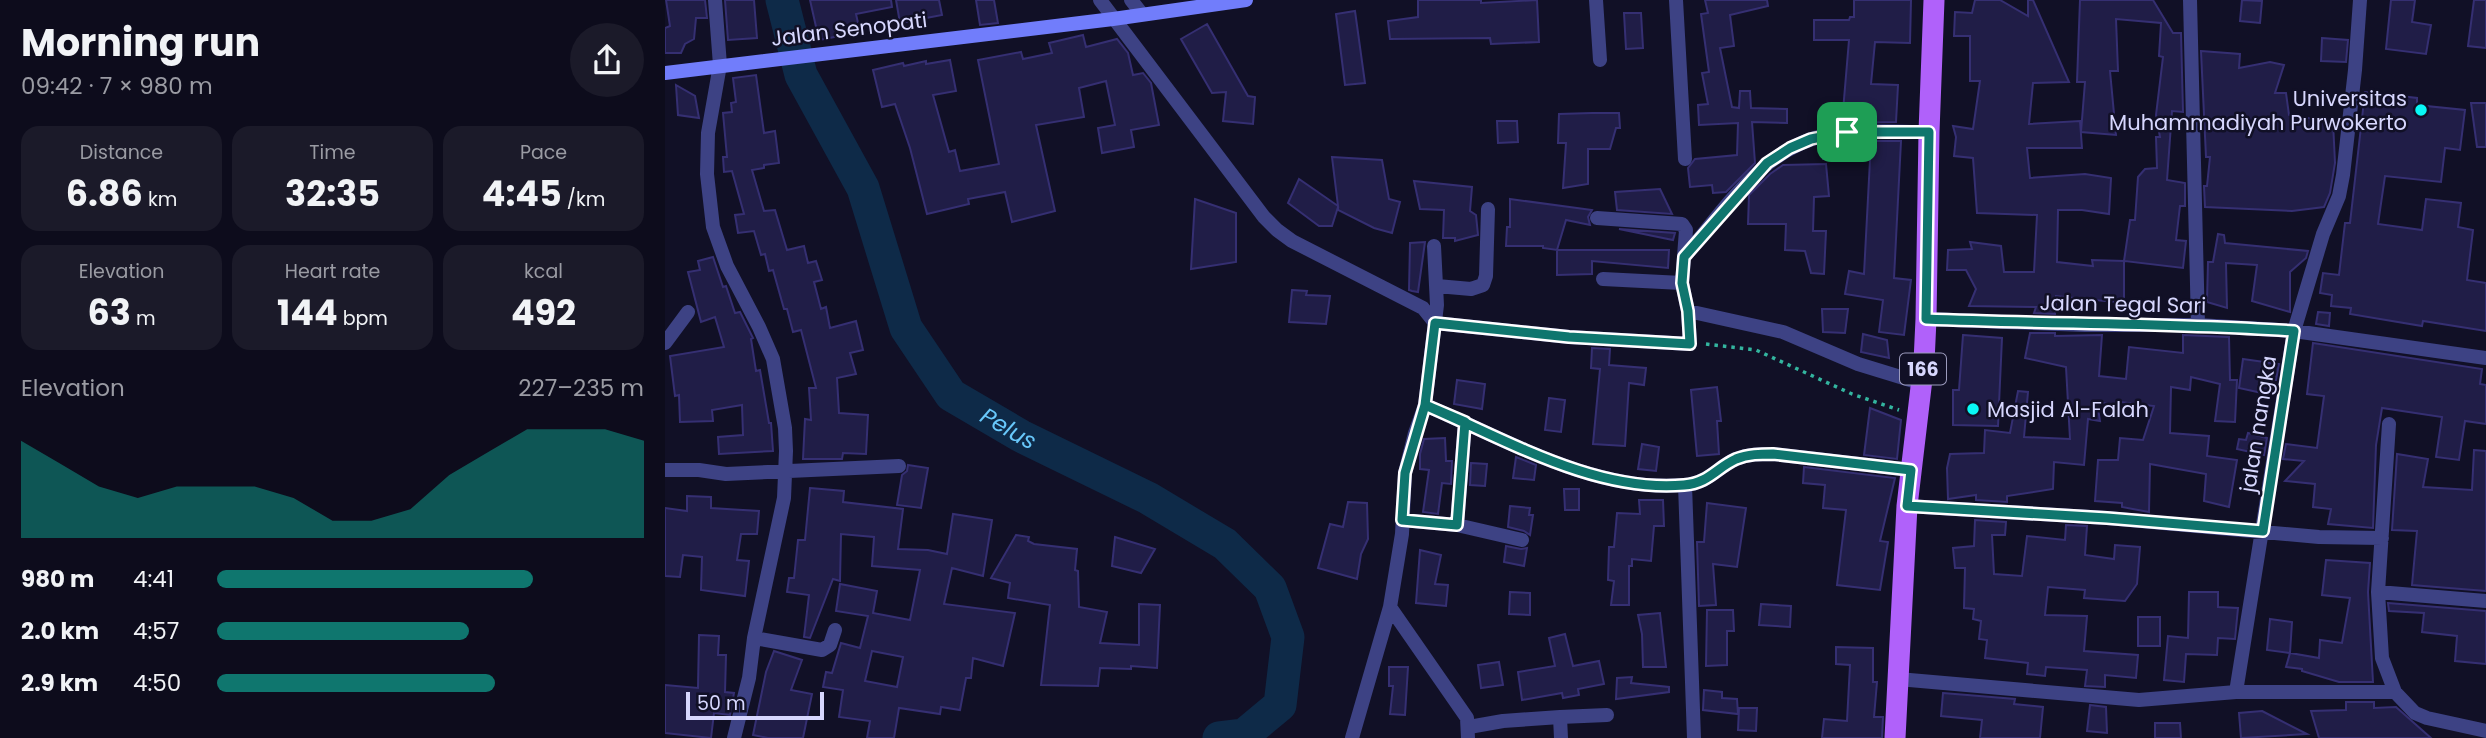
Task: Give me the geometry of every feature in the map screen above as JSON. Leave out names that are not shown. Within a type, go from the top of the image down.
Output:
[{"type":"main road","name":"Jalan Senopati","points":[[665,73],[1247,0]]},
{"type":"main road","name":"166","points":[[1895,738],[1904,680],[1912,507],[1911,470],[1926,319],[1934,0]]},
{"type":"street","points":[[715,0],[708,195],[713,227],[727,266],[773,359],[785,428],[784,498],[754,638],[749,678],[734,738]]},
{"type":"street","points":[[1100,0],[1118,18],[1264,217],[1277,230],[1292,241],[1423,308],[1435,323],[1569,337],[1689,339],[1688,311],[1682,283],[1686,230],[1682,224],[1597,218]]},
{"type":"street","points":[[1131,0],[1142,14]]},
{"type":"street","points":[[1596,0],[1599,60]]},
{"type":"street","points":[[1676,0],[1685,159]]},
{"type":"street","points":[[2190,0],[2198,325]]},
{"type":"street","name":"jalan nangka","points":[[2236,692],[2294,331],[2323,234],[2339,196],[2355,70],[2360,0]]},
{"type":"street","points":[[1684,257],[1748,182],[1767,163],[1790,148],[1811,139],[1847,132],[1929,132]]},
{"type":"street","points":[[1437,294],[1483,285],[1486,276],[1489,209]]},
{"type":"street","points":[[1352,738],[1390,607],[1402,534],[1405,473],[1425,405],[1437,294],[1434,246]]},
{"type":"street","points":[[1603,279],[1682,283]]},
{"type":"street","points":[[1688,311],[1783,332],[1858,364],[1920,383]]},
{"type":"street","points":[[665,343],[688,312]]},
{"type":"street","name":"Jalan Tegal Sari","points":[[1926,319],[2085,325],[2198,325],[2294,331],[2486,358]]},
{"type":"street","points":[[1425,405],[1539,455],[1631,484],[1685,485],[1708,479],[1735,460],[1751,455],[1773,454],[1911,470]]},
{"type":"street","points":[[1457,525],[1465,422]]},
{"type":"street","points":[[2389,424],[2378,592],[2382,658],[2395,692],[2414,713],[2486,731]]},
{"type":"street","points":[[665,470],[699,470],[726,474],[786,473],[899,466]]},
{"type":"street","points":[[1685,485],[1694,738]]},
{"type":"street","points":[[1912,507],[2107,518],[2319,537],[2382,538]]},
{"type":"street","points":[[1402,520],[1457,525],[1522,540]]},
{"type":"street","points":[[2378,592],[2486,601]]},
{"type":"street","points":[[1390,607],[1467,718],[1469,733],[1503,720],[1607,715]]},
{"type":"street","points":[[754,638],[822,650],[829,646],[835,630]]},
{"type":"street","points":[[1904,680],[2139,700],[2236,692],[2395,692]]},
{"type":"street","points":[[1560,717],[1561,738]]},
{"type":"path","points":[[1689,339],[1748,348],[1852,394],[1917,417]]},
{"type":"building","points":[[666,0],[705,0],[707,18],[696,18],[694,39],[685,44],[681,53],[665,53],[665,28],[670,26]]},
{"type":"building","points":[[725,0],[754,0],[757,38],[728,40]]},
{"type":"building","points":[[810,0],[891,0],[892,7],[856,14],[860,32],[819,40]]},
{"type":"building","points":[[896,0],[939,0],[942,15],[900,23]]},
{"type":"building","points":[[976,0],[994,0],[998,23],[980,25]]},
{"type":"building","points":[[1418,0],[1481,0],[1481,3],[1537,0],[1539,42],[1491,44],[1490,38],[1390,39],[1388,21],[1418,17]]},
{"type":"building","points":[[1705,0],[1767,0],[1768,6],[1730,15],[1734,46],[1720,48],[1732,107],[1739,108],[1740,91],[1750,91],[1751,108],[1787,109],[1787,123],[1752,122],[1755,163],[1726,192],[1713,193],[1712,185],[1690,187],[1688,168],[1695,159],[1737,155],[1738,123],[1699,125],[1698,105],[1708,104],[1702,73],[1709,72],[1701,14],[1708,13]]},
{"type":"building","points":[[1854,0],[1911,0],[1910,43],[1875,42],[1871,84],[1898,85],[1896,122],[1842,123],[1849,40],[1814,40],[1814,20],[1849,20],[1854,17]]},
{"type":"building","points":[[1975,0],[2000,0],[2028,16],[2028,0],[2033,0],[2069,82],[2033,83],[2029,124],[2080,121],[2082,148],[2027,148],[2030,178],[2085,174],[2111,178],[2109,214],[2058,210],[2057,262],[2093,266],[2092,260],[2124,261],[2124,303],[2056,296],[2055,314],[2034,313],[2036,307],[1969,306],[1976,289],[1966,270],[1947,270],[1948,250],[1972,249],[1970,242],[2001,246],[2004,272],[2034,272],[2037,215],[1977,213],[1973,158],[1954,156],[1956,137],[1953,126],[1973,129],[1980,81],[1970,81],[1970,36],[1954,36],[1955,12],[1972,13]]},
{"type":"building","points":[[2080,0],[2153,0],[2173,33],[2181,33],[2183,112],[2172,111],[2167,180],[2185,183],[2185,206],[2180,206],[2176,240],[2186,241],[2183,268],[2124,261],[2130,220],[2135,220],[2138,177],[2145,169],[2157,168],[2156,137],[2160,137],[2156,115],[2163,57],[2159,56],[2161,23],[2116,19],[2118,71],[2110,71],[2116,135],[2081,132],[2085,82],[2077,82]]},
{"type":"building","points":[[2242,0],[2262,1],[2260,23],[2240,21]]},
{"type":"building","points":[[2391,0],[2415,0],[2412,22],[2431,25],[2426,54],[2386,49]]},
{"type":"building","points":[[2474,0],[2486,0],[2486,48],[2468,46]]},
{"type":"building","points":[[1355,11],[1365,83],[1345,85],[1336,14]]},
{"type":"building","points":[[1624,13],[1641,13],[1643,48],[1626,49]]},
{"type":"building","points":[[1207,24],[1248,96],[1255,97],[1253,124],[1223,121],[1226,92],[1212,93],[1181,39]]},
{"type":"building","points":[[1083,35],[1086,47],[1117,39],[1128,53],[1133,75],[1143,73],[1151,83],[1159,125],[1131,130],[1134,147],[1102,153],[1098,128],[1115,125],[1106,81],[1079,88],[1084,117],[1036,125],[1055,211],[1012,222],[1005,192],[968,199],[969,204],[927,214],[910,148],[895,104],[882,107],[873,70],[903,63],[904,66],[926,61],[926,64],[950,60],[956,91],[933,95],[949,152],[955,150],[960,171],[999,164],[978,60],[1021,52],[1023,59],[1052,53],[1049,43]]},
{"type":"building","points":[[2322,38],[2348,40],[2346,62],[2321,61]]},
{"type":"building","points":[[2201,51],[2240,54],[2239,68],[2270,62],[2284,65],[2275,93],[2286,93],[2289,115],[2333,122],[2335,163],[2330,193],[2324,207],[2292,211],[2205,207],[2204,186],[2207,186],[2210,157],[2206,157]]},
{"type":"building","points":[[756,75],[764,133],[775,131],[779,163],[752,170],[764,211],[775,210],[787,250],[804,246],[808,263],[816,261],[822,280],[814,282],[821,309],[826,307],[830,328],[856,321],[863,350],[850,353],[856,374],[837,378],[839,413],[868,415],[866,454],[843,453],[842,459],[803,459],[805,419],[811,420],[809,388],[816,388],[801,330],[793,332],[773,270],[769,271],[765,254],[761,255],[754,231],[738,233],[735,215],[744,214],[732,171],[724,172],[723,157],[727,157],[723,113],[732,112],[731,103],[736,102],[733,78]]},
{"type":"building","points":[[676,85],[695,96],[699,118],[678,115]]},
{"type":"building","points":[[2365,92],[2417,98],[2417,105],[2465,110],[2460,150],[2445,148],[2441,182],[2385,176],[2378,224],[2422,230],[2426,199],[2461,203],[2458,227],[2473,230],[2467,280],[2486,283],[2486,331],[2423,321],[2422,326],[2350,314],[2351,308],[2331,306],[2332,295],[2320,293],[2323,273],[2339,275],[2345,223],[2350,223]]},
{"type":"building","points":[[2471,103],[2486,103],[2486,147],[2477,147]]},
{"type":"building","points":[[1619,113],[1620,128],[1616,128],[1610,149],[1588,149],[1588,184],[1563,188],[1566,143],[1558,143],[1559,114]]},
{"type":"building","points":[[1497,121],[1517,121],[1518,142],[1498,143]]},
{"type":"building","points":[[1901,141],[1894,278],[1911,280],[1904,335],[1879,332],[1883,300],[1845,294],[1849,271],[1864,274],[1870,160],[1823,159],[1823,146],[1829,144]]},
{"type":"building","points":[[1332,157],[1382,160],[1389,199],[1400,202],[1392,233],[1374,228],[1338,210],[1338,207],[1332,226],[1319,226],[1288,203],[1299,179],[1338,206]]},
{"type":"building","points":[[1826,164],[1829,196],[1814,197],[1813,231],[1826,231],[1824,274],[1811,273],[1805,251],[1785,250],[1786,224],[1748,224],[1749,195],[1783,165]]},
{"type":"building","points":[[1414,181],[1472,187],[1470,211],[1476,215],[1478,235],[1455,241],[1455,238],[1443,238],[1444,210],[1420,209]]},
{"type":"building","points":[[1660,189],[1672,214],[1617,210],[1615,192]]},
{"type":"building","points":[[1195,199],[1236,213],[1236,262],[1191,269]]},
{"type":"building","points":[[1510,199],[1592,210],[1588,217],[1590,225],[1566,220],[1557,250],[1543,246],[1506,246],[1507,227],[1510,227]]},
{"type":"building","points":[[1619,229],[1675,233],[1673,240]]},
{"type":"building","points":[[2218,234],[2224,235],[2225,243],[2308,251],[2306,258],[2290,272],[2290,312],[2252,301],[2257,265],[2226,263],[2227,308],[2207,302],[2208,262],[2213,262]]},
{"type":"building","points":[[1425,242],[1418,292],[1412,291],[1409,290],[1410,243]]},
{"type":"building","points":[[1557,250],[1669,250],[1668,268],[1592,261],[1592,274],[1557,275]]},
{"type":"building","points":[[713,257],[735,313],[740,312],[753,338],[756,371],[760,370],[771,423],[773,451],[719,454],[718,437],[743,435],[742,405],[712,410],[713,421],[680,422],[679,395],[675,396],[670,356],[724,347],[715,317],[701,322],[688,272],[700,270],[698,261]]},
{"type":"building","points":[[1292,290],[1307,291],[1306,295],[1330,296],[1326,324],[1289,322]]},
{"type":"building","points":[[1822,309],[1848,309],[1845,333],[1823,332]]},
{"type":"building","points":[[2318,312],[2330,313],[2329,326],[2316,324]]},
{"type":"building","points":[[2030,333],[2055,333],[2055,336],[2102,335],[2099,376],[2126,379],[2129,347],[2183,353],[2183,335],[2229,337],[2230,380],[2237,380],[2235,422],[2215,421],[2220,384],[2191,377],[2190,390],[2171,387],[2170,433],[2209,436],[2207,456],[2237,460],[2229,507],[2204,501],[2206,474],[2150,464],[2149,512],[2122,507],[2122,503],[2095,501],[2098,460],[2118,460],[2120,438],[2143,440],[2154,406],[2121,402],[2120,406],[2097,402],[2100,421],[2088,419],[2084,465],[2054,462],[2053,489],[2007,496],[2007,502],[1976,500],[1976,495],[1948,499],[1947,468],[1950,454],[1984,453],[1985,430],[2010,433],[2018,391],[2028,392],[2024,437],[2070,439],[2066,367],[2025,358]]},
{"type":"building","points":[[1863,334],[1887,340],[1889,358],[1861,352]]},
{"type":"building","points":[[1963,335],[2002,338],[1998,426],[1953,425],[1953,390],[1959,390]]},
{"type":"building","points":[[2313,343],[2482,369],[2480,384],[2486,385],[2486,424],[2465,421],[2459,460],[2436,457],[2442,417],[2382,408],[2376,445],[2373,528],[2328,524],[2331,509],[2313,507],[2315,484],[2285,481],[2304,461],[2283,459],[2286,444],[2317,448],[2324,396],[2307,394]]},
{"type":"building","points":[[1592,348],[1610,349],[1609,365],[1646,368],[1644,385],[1629,383],[1625,446],[1593,444],[1600,369],[1591,368]]},
{"type":"building","points":[[2243,359],[2279,364],[2276,380],[2272,380],[2271,395],[2239,388]]},
{"type":"building","points":[[1457,380],[1485,384],[1482,409],[1454,404]]},
{"type":"building","points":[[1717,387],[1721,421],[1717,421],[1719,454],[1697,456],[1691,390]]},
{"type":"building","points":[[1549,398],[1565,400],[1561,432],[1545,430]]},
{"type":"building","points":[[1870,408],[1901,420],[1897,459],[1864,455]]},
{"type":"building","points":[[2248,433],[2267,438],[2264,455],[2237,449],[2239,439],[2246,440]]},
{"type":"building","points":[[1445,438],[1446,461],[1452,461],[1451,484],[1442,483],[1438,514],[1423,512],[1429,470],[1420,469],[1424,439]]},
{"type":"building","points":[[1642,444],[1659,447],[1656,471],[1638,469]]},
{"type":"building","points":[[2474,450],[2486,451],[2486,591],[2412,585],[2417,531],[2392,530],[2397,454],[2428,459],[2423,487],[2472,490]]},
{"type":"building","points":[[1516,457],[1536,465],[1534,480],[1513,478]]},
{"type":"building","points":[[1471,463],[1487,464],[1485,486],[1470,485]]},
{"type":"building","points":[[908,465],[928,468],[921,508],[897,505],[902,475],[907,471]]},
{"type":"building","points":[[1804,467],[1895,478],[1880,541],[1888,542],[1880,590],[1837,585],[1846,510],[1823,508],[1825,485],[1803,483]]},
{"type":"building","points":[[810,488],[844,491],[843,502],[903,509],[898,549],[947,554],[953,514],[992,520],[983,576],[952,568],[944,604],[1015,613],[1003,666],[973,658],[971,678],[966,678],[960,710],[941,707],[940,714],[899,708],[894,738],[867,738],[870,721],[839,717],[843,690],[823,687],[826,672],[832,673],[841,643],[860,648],[868,616],[836,611],[840,584],[877,591],[873,613],[910,620],[920,570],[872,566],[874,537],[841,534],[840,581],[833,579],[810,638],[804,637],[809,595],[787,592],[789,578],[794,578],[798,540],[805,540]],"holes":[[[872,651],[903,657],[897,687],[865,681]]]},
{"type":"building","points":[[1564,489],[1579,489],[1579,510],[1565,510]]},
{"type":"building","points":[[687,496],[711,497],[711,508],[759,511],[757,534],[741,534],[737,560],[749,561],[745,596],[701,590],[702,557],[683,555],[680,577],[665,576],[665,508],[687,511]]},
{"type":"building","points":[[1639,500],[1663,500],[1664,526],[1654,526],[1651,561],[1632,559],[1632,566],[1629,566],[1629,605],[1611,605],[1614,581],[1608,580],[1609,547],[1614,547],[1617,513],[1640,514]]},
{"type":"building","points":[[1348,502],[1367,503],[1368,539],[1361,554],[1357,579],[1318,568],[1330,524],[1343,527]]},
{"type":"building","points":[[1707,503],[1746,508],[1737,567],[1713,564],[1716,605],[1699,606],[1697,542],[1704,542]]},
{"type":"building","points":[[1510,506],[1530,508],[1529,515],[1533,515],[1530,535],[1508,527]]},
{"type":"building","points":[[1975,520],[2006,522],[2005,535],[1992,535],[1994,574],[2022,576],[2027,536],[2065,540],[2066,525],[2087,526],[2085,555],[2114,559],[2115,545],[2140,547],[2137,584],[2125,601],[2084,598],[2085,590],[2048,587],[2045,615],[2087,616],[2084,651],[2138,655],[2136,678],[2105,675],[2105,687],[2085,686],[2087,670],[2046,667],[2045,676],[2027,674],[2028,663],[1985,658],[1987,640],[1979,639],[1981,621],[1973,619],[1974,609],[1964,608],[1965,568],[1955,568],[1953,548],[1974,546]]},
{"type":"building","points":[[1016,535],[1029,537],[1028,541],[1034,544],[1077,549],[1075,570],[1078,571],[1079,607],[1107,612],[1100,643],[1139,645],[1139,604],[1160,605],[1157,668],[1100,668],[1098,686],[1041,685],[1050,605],[1008,598],[1010,583],[991,578]]},
{"type":"building","points":[[1115,537],[1155,549],[1141,573],[1112,566]]},
{"type":"building","points":[[1506,546],[1527,548],[1524,566],[1504,562]]},
{"type":"building","points":[[1420,550],[1441,555],[1435,584],[1448,585],[1446,606],[1416,603]]},
{"type":"building","points":[[2326,560],[2370,563],[2368,592],[2373,682],[2339,682],[2302,669],[2286,667],[2290,653],[2319,658],[2320,640],[2342,643],[2350,598],[2322,595]]},
{"type":"building","points":[[1510,592],[1530,593],[1530,615],[1509,614]]},
{"type":"building","points":[[2189,592],[2218,592],[2218,607],[2238,608],[2235,639],[2218,638],[2217,655],[2186,654],[2184,682],[2164,680],[2168,636],[2188,638]]},
{"type":"building","points":[[2388,603],[2486,611],[2486,664],[2455,661],[2457,636],[2422,632],[2424,613],[2389,611]]},
{"type":"building","points":[[1761,604],[1791,606],[1790,627],[1759,625]]},
{"type":"building","points":[[1707,610],[1733,610],[1734,631],[1727,631],[1727,665],[1706,666]]},
{"type":"building","points":[[1660,613],[1666,667],[1643,667],[1642,634],[1638,615]]},
{"type":"building","points":[[2138,617],[2160,617],[2160,646],[2138,646]]},
{"type":"building","points":[[2270,619],[2292,622],[2290,653],[2267,650]]},
{"type":"building","points":[[1565,634],[1573,666],[1599,661],[1604,684],[1578,689],[1579,695],[1563,698],[1562,693],[1522,700],[1518,672],[1555,666],[1549,638]]},
{"type":"building","points":[[699,635],[719,636],[718,655],[726,655],[725,692],[734,693],[730,715],[714,713],[711,738],[665,733],[665,685],[698,688]]},
{"type":"building","points":[[1836,647],[1873,648],[1873,682],[1877,682],[1874,717],[1883,717],[1882,738],[1822,738],[1824,719],[1847,721],[1850,665],[1836,664]]},
{"type":"building","points":[[774,651],[802,660],[791,690],[812,694],[803,738],[753,735],[766,672]]},
{"type":"building","points":[[1499,662],[1503,685],[1481,688],[1478,665]]},
{"type":"building","points":[[1389,667],[1408,667],[1405,715],[1390,714],[1393,686],[1389,686]]},
{"type":"building","points":[[1632,677],[1631,683],[1669,687],[1669,692],[1616,699],[1617,678]]},
{"type":"building","points":[[1704,690],[1722,692],[1722,698],[1737,699],[1738,714],[1703,710]]},
{"type":"building","points":[[1943,693],[2015,699],[2014,704],[2043,707],[2040,738],[1980,738],[1982,720],[1941,716]]},
{"type":"building","points":[[2346,702],[2374,702],[2374,708],[2396,707],[2431,738],[2319,738],[2311,711],[2346,710]]},
{"type":"building","points":[[2090,705],[2106,707],[2107,733],[2087,731]]},
{"type":"building","points":[[1739,708],[1757,708],[1756,731],[1738,730]]},
{"type":"building","points":[[2262,711],[2307,734],[2241,738],[2239,713]]},
{"type":"building","points":[[2155,723],[2180,723],[2181,738],[2155,738]]},
{"type":"waterway","name":"Pelus","points":[[782,0],[801,75],[863,188],[906,328],[951,395],[1021,436],[1148,498],[1225,544],[1270,588],[1288,637],[1280,705],[1244,735],[1219,738]]},
{"type":"place","name":"Universitas Muhammadiyah Purwokerto","points":[[2421,110]]},
{"type":"place","name":"Masjid Al-Falah","points":[[1973,409]]},
{"type":"route","points":[[1847,132],[1811,139],[1790,148],[1767,163],[1684,257],[1682,283],[1688,311],[1690,344],[1569,337],[1435,323],[1425,405],[1465,422],[1457,525],[1402,520],[1405,473],[1425,405],[1465,422],[1539,455],[1631,484],[1685,485],[1708,479],[1735,460],[1751,455],[1773,454],[1911,470],[1907,506],[2263,531],[2294,331],[2198,325],[2085,325],[1926,319],[1929,132],[1847,132]]}]
